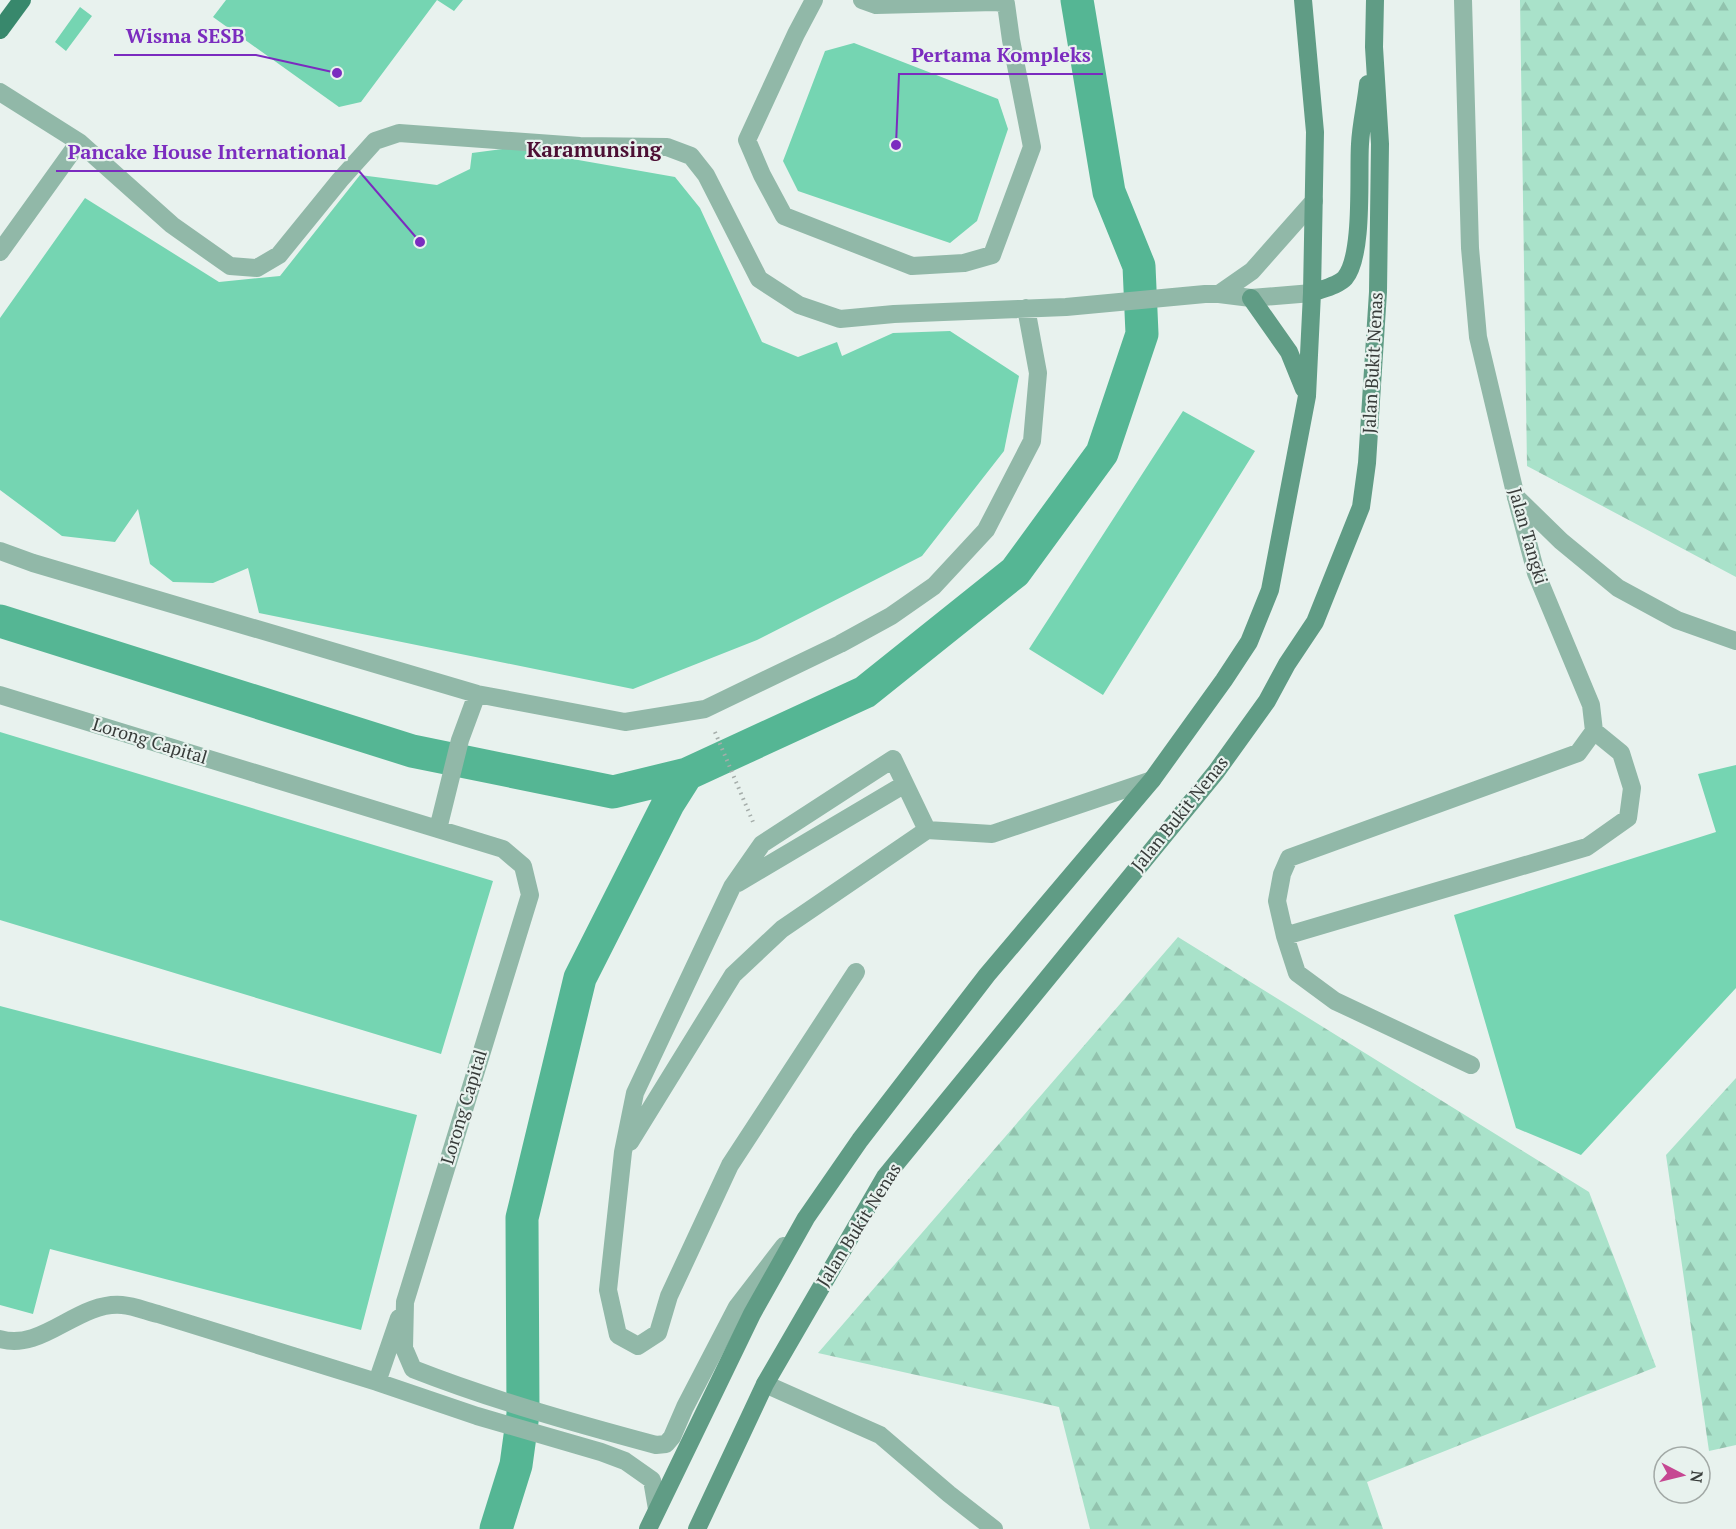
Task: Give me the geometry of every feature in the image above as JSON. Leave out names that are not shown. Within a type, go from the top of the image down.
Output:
[{"type":"main road","points":[[0,30],[22,0]]},
{"type":"main road","points":[[648,1529],[752,1314],[806,1218],[860,1140],[987,975],[1152,780],[1249,642],[1270,590],[1307,396],[1312,293],[1315,132],[1303,0]]},
{"type":"main road","name":"Jalan Bukit Nenas","points":[[697,1529],[765,1384],[885,1177],[1216,772],[1267,701],[1287,664],[1315,622],[1361,507],[1367,463],[1378,270],[1380,144],[1374,47],[1375,0]]},
{"type":"main road","points":[[1312,293],[1344,280],[1351,268],[1360,190],[1360,144],[1374,47]]},
{"type":"main road","points":[[1251,298],[1289,352],[1307,396]]},
{"type":"street","points":[[814,0],[747,140],[762,175],[784,216],[912,266],[964,263],[992,255],[1032,147],[1006,2],[876,5],[862,0]]},
{"type":"street","name":"Jalan Tangki","points":[[1463,0],[1470,248],[1478,337],[1536,573],[1591,705],[1594,731]]},
{"type":"street","points":[[0,92],[79,142],[172,225],[230,266],[257,268],[279,255],[375,141],[399,134],[580,146],[666,147],[691,156],[706,176],[759,279],[799,305],[840,319],[1066,307],[1212,294],[1251,298],[1312,293]]},
{"type":"street","points":[[0,252],[79,142]]},
{"type":"street","points":[[1212,294],[1252,271],[1314,201]]},
{"type":"street","points":[[0,551],[33,563],[477,694],[625,722],[705,709],[840,644],[891,616],[934,586],[986,530],[1032,441],[1038,373],[1026,308]]},
{"type":"street","points":[[1516,497],[1561,541],[1618,588],[1677,620],[1736,641]]},
{"type":"street","points":[[438,829],[460,740],[477,694]]},
{"type":"street","name":"Lorong Capital","points":[[0,695],[503,849],[524,866],[530,895],[405,1302],[404,1348],[413,1369],[559,1419],[656,1445],[666,1444],[672,1437],[737,1307],[806,1218]]},
{"type":"street","points":[[1285,936],[1587,848],[1628,818],[1632,788],[1621,753],[1594,731],[1578,753],[1289,858],[1282,874],[1277,901],[1285,936],[1297,973],[1335,1002],[1471,1065]]},
{"type":"street","points":[[856,972],[730,1165],[669,1296],[658,1333],[638,1346],[618,1335],[608,1290],[623,1152],[635,1093],[732,887],[762,844],[893,759],[927,830]]},
{"type":"street","points":[[623,1152],[733,975],[782,929],[927,830],[992,834],[1152,780]]},
{"type":"street","points":[[732,887],[904,784]]},
{"type":"street","points":[[377,1382],[405,1302]]},
{"type":"street","points":[[0,1339],[10,1342],[37,1338],[85,1313],[121,1305],[168,1317],[625,1461],[652,1480],[657,1509]]},
{"type":"street","points":[[765,1384],[880,1434],[949,1494],[994,1529]]},
{"type":"path","points":[[705,709],[746,804]]},
{"type":"green space","points":[[1520,0],[1736,0],[1736,577],[1527,466]]},
{"type":"green space","points":[[1178,937],[1589,1192],[1656,1367],[1367,1482],[1383,1529],[1090,1529],[1059,1407],[818,1353]]},
{"type":"green space","points":[[1736,1078],[1736,1445],[1712,1450],[1712,1445],[1708,1445],[1666,1155]]},
{"type":"building","points":[[226,0],[437,0],[361,102],[339,107],[213,17]]},
{"type":"building","points":[[437,0],[463,0],[454,11]]},
{"type":"building","points":[[80,7],[92,16],[66,51],[55,42]]},
{"type":"building","points":[[854,43],[998,99],[1008,129],[977,221],[950,243],[798,191],[783,161],[825,51]]},
{"type":"building","points":[[510,148],[675,177],[700,208],[762,342],[798,357],[837,342],[842,356],[893,333],[950,331],[1019,376],[1004,451],[922,556],[757,640],[633,689],[259,613],[248,568],[213,583],[173,582],[150,564],[138,509],[115,542],[62,536],[0,490],[0,318],[85,198],[219,282],[280,276],[360,175],[437,185],[470,169],[472,153]]},
{"type":"building","points":[[1183,411],[1255,451],[1103,695],[1029,649]]},
{"type":"building","points":[[0,732],[493,881],[441,1054],[0,920]]},
{"type":"building","points":[[1736,765],[1736,988],[1581,1155],[1516,1128],[1454,915],[1716,832],[1698,774]]},
{"type":"building","points":[[0,1006],[417,1115],[361,1330],[50,1249],[33,1314],[0,1305]]},
{"type":"waterway","points":[[0,621],[412,751],[613,792],[687,774],[865,692],[1015,572],[1102,453],[1142,334],[1139,266],[1109,192],[1077,0]]},
{"type":"waterway","points":[[496,1529],[516,1465],[523,1414],[522,1218],[580,978],[668,804],[687,774]]},
{"type":"place","name":"Wisma SESB","points":[[337,73]]},
{"type":"place","name":"Pertama Kompleks","points":[[896,145]]},
{"type":"place","name":"Pancake House International","points":[[420,242]]},
{"type":"district","name":"Karamunsing","points":[[594,150]]}]
